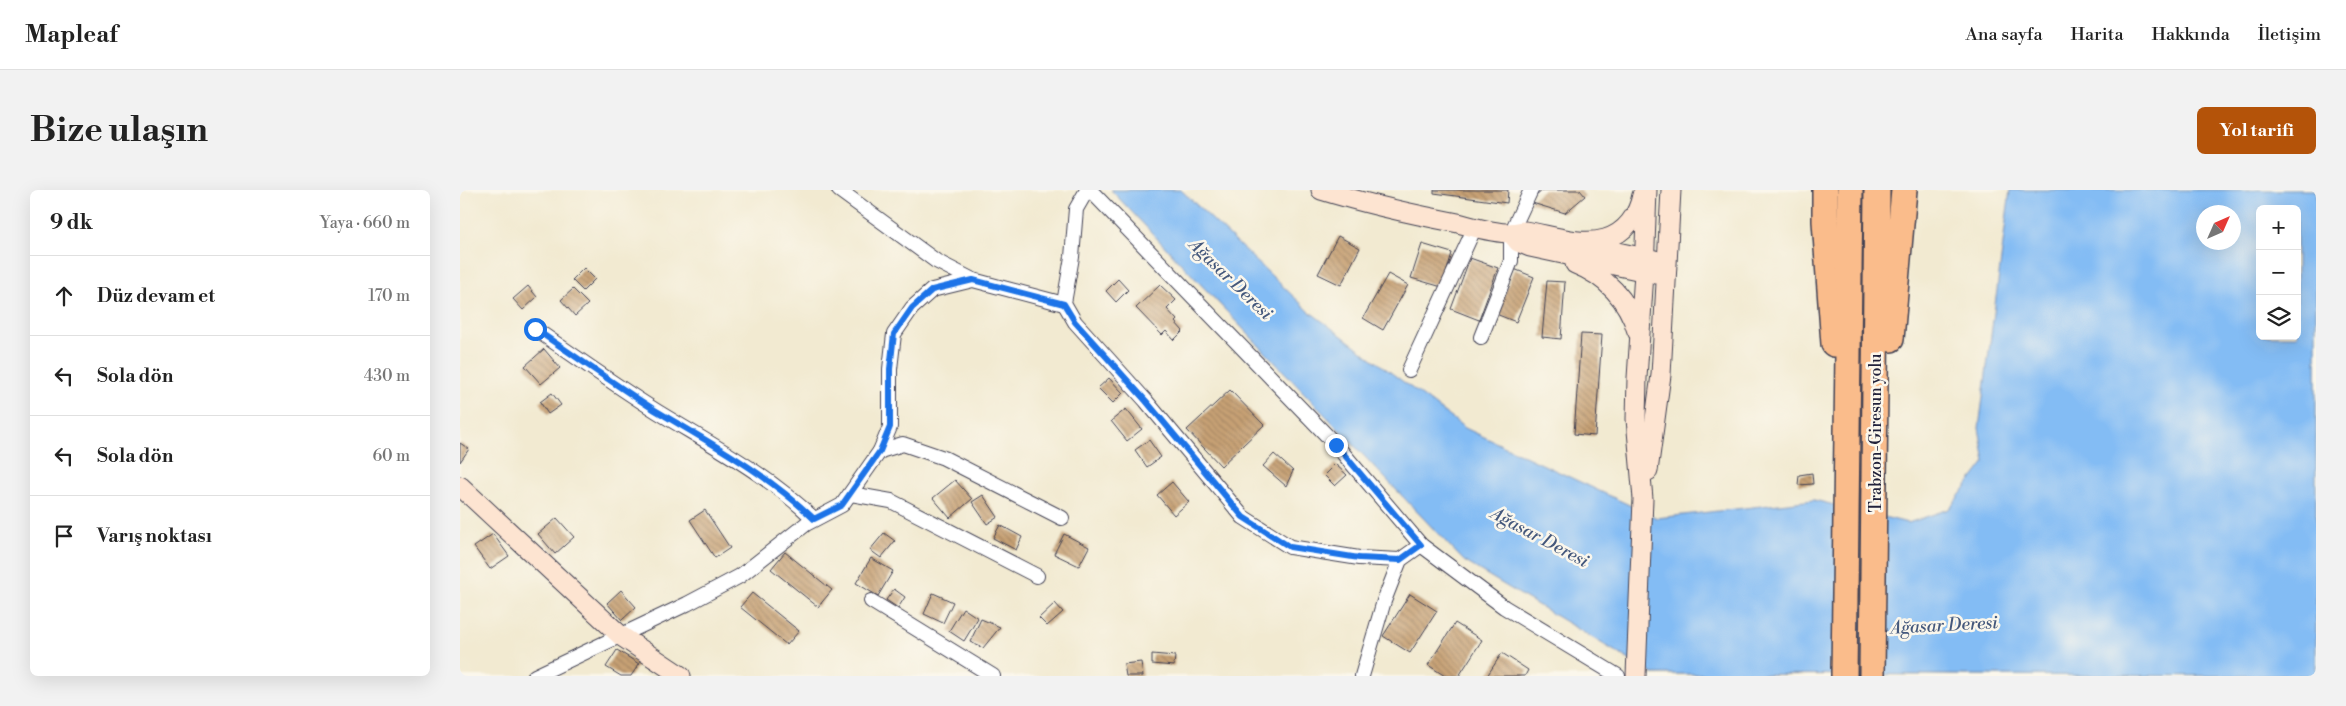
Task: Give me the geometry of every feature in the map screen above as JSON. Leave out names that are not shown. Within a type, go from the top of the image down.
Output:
[{"type":"highway","points":[[1825,190],[1825,231],[1846,506]]},
{"type":"highway","points":[[1844,676],[1850,190]]},
{"type":"highway","name":"Trabzon-Giresun yolu","points":[[1872,676],[1877,190]]},
{"type":"highway","points":[[1875,506],[1904,190]]},
{"type":"main road","points":[[1321,190],[1375,206],[1475,227],[1511,233],[1523,231],[1547,236],[1644,265],[1655,274],[1667,271]]},
{"type":"main road","points":[[1547,236],[1588,240],[1603,239],[1616,234],[1628,225],[1645,190]]},
{"type":"main road","points":[[1643,500],[1636,418],[1644,265],[1645,190]]},
{"type":"main road","points":[[1636,673],[1643,500],[1661,375],[1671,190]]},
{"type":"main road","points":[[1511,233],[1518,242],[1584,267],[1598,275],[1611,286],[1624,302],[1632,315],[1639,338]]},
{"type":"main road","points":[[1530,247],[1644,265]]},
{"type":"main road","points":[[460,486],[621,636],[681,676]]},
{"type":"street","points":[[839,190],[936,261],[973,280],[1064,304]]},
{"type":"street","points":[[1400,560],[1359,558],[1290,547],[1243,517],[1146,401],[1075,322],[1064,304],[1072,257],[1076,209],[1089,190],[1336,445],[1421,545],[1504,607],[1618,676]]},
{"type":"street","points":[[1481,337],[1511,261],[1511,233],[1531,190]]},
{"type":"street","points":[[1410,370],[1475,227]]},
{"type":"street","points":[[535,676],[621,636],[740,576],[814,519],[842,505],[880,451],[890,427],[890,369],[894,334],[912,308],[932,290],[973,280]]},
{"type":"street","points":[[535,329],[628,393],[762,476],[793,499],[814,519]]},
{"type":"street","points":[[880,451],[903,444],[944,458],[1062,518]]},
{"type":"street","points":[[851,494],[891,502],[1036,576]]},
{"type":"street","points":[[1362,676],[1384,601],[1400,560],[1421,545]]},
{"type":"street","points":[[871,601],[993,676]]},
{"type":"water","name":"Ağasar Deresi","points":[[1111,190],[1181,190],[1310,312],[1465,428],[1657,518],[1814,500],[1908,523],[1949,509],[1985,462],[1979,428],[2010,190],[2316,190],[2316,676],[1653,674],[1464,561]]},
{"type":"building","points":[[1434,190],[1508,190],[1507,203],[1434,193]]},
{"type":"building","points":[[1543,190],[1580,190],[1585,196],[1565,213],[1529,202]]},
{"type":"building","points":[[1338,236],[1360,248],[1341,285],[1318,274]]},
{"type":"building","points":[[1422,244],[1452,253],[1442,287],[1411,278]]},
{"type":"building","points":[[1470,258],[1498,268],[1479,320],[1451,309]]},
{"type":"building","points":[[584,268],[595,279],[583,291],[572,280]]},
{"type":"building","points":[[1514,269],[1534,277],[1516,322],[1496,314]]},
{"type":"building","points":[[1388,274],[1408,285],[1383,330],[1363,318]]},
{"type":"building","points":[[1118,279],[1128,290],[1116,302],[1106,291]]},
{"type":"building","points":[[1547,281],[1565,282],[1561,339],[1542,337]]},
{"type":"building","points":[[1160,285],[1176,300],[1167,309],[1177,320],[1175,322],[1183,331],[1174,340],[1166,331],[1162,335],[1136,308]]},
{"type":"building","points":[[528,286],[537,297],[523,310],[513,299]]},
{"type":"building","points":[[573,289],[588,304],[575,316],[561,300]]},
{"type":"building","points":[[1581,334],[1602,335],[1595,436],[1574,434]]},
{"type":"building","points":[[544,349],[560,368],[541,384],[525,366]]},
{"type":"building","points":[[1109,378],[1123,393],[1113,403],[1098,388]]},
{"type":"building","points":[[1230,390],[1264,425],[1221,466],[1187,430]]},
{"type":"building","points":[[552,393],[561,405],[548,414],[540,402]]},
{"type":"building","points":[[1126,409],[1142,429],[1127,441],[1111,421]]},
{"type":"building","points":[[1149,440],[1161,457],[1147,467],[1135,450]]},
{"type":"building","points":[[460,443],[469,449],[460,462]]},
{"type":"building","points":[[1274,454],[1293,471],[1286,486],[1263,466]]},
{"type":"building","points":[[1335,464],[1347,475],[1335,486],[1324,475]]},
{"type":"building","points":[[1812,473],[1813,484],[1798,485],[1799,475]]},
{"type":"building","points":[[955,480],[972,499],[950,518],[933,498]]},
{"type":"building","points":[[1172,482],[1189,502],[1174,515],[1157,495]]},
{"type":"building","points":[[983,495],[998,517],[987,524],[972,502]]},
{"type":"building","points":[[705,510],[730,548],[715,558],[690,520]]},
{"type":"building","points":[[557,518],[574,537],[555,554],[538,534]]},
{"type":"building","points":[[1000,525],[1022,537],[1016,550],[993,538]]},
{"type":"building","points":[[884,533],[895,541],[881,558],[870,550]]},
{"type":"building","points":[[493,534],[509,556],[490,569],[474,547]]},
{"type":"building","points":[[1064,534],[1089,547],[1079,566],[1054,554]]},
{"type":"building","points":[[785,552],[832,590],[818,607],[771,569]]},
{"type":"building","points":[[871,558],[893,571],[878,596],[856,583]]},
{"type":"building","points":[[894,589],[905,597],[898,608],[886,600]]},
{"type":"building","points":[[621,590],[636,607],[622,620],[607,603]]},
{"type":"building","points":[[752,593],[799,631],[787,645],[740,607]]},
{"type":"building","points":[[933,593],[953,602],[943,623],[924,614]]},
{"type":"building","points":[[1410,594],[1437,611],[1410,653],[1383,636]]},
{"type":"building","points":[[1055,603],[1063,612],[1047,626],[1039,618]]},
{"type":"building","points":[[963,608],[978,618],[964,641],[949,631]]},
{"type":"building","points":[[981,619],[1000,627],[983,648],[970,642]]},
{"type":"building","points":[[1455,623],[1482,640],[1459,676],[1445,676],[1428,665]]},
{"type":"building","points":[[617,650],[639,664],[631,676],[621,676],[606,667]]},
{"type":"building","points":[[1502,653],[1528,670],[1525,676],[1487,676]]},
{"type":"building","points":[[1152,654],[1175,656],[1174,666],[1152,664]]},
{"type":"building","points":[[1141,662],[1143,676],[1126,676],[1124,664]]},
{"type":"route","points":[[535,329],[628,393],[762,476],[793,499],[814,519],[842,505],[856,488],[880,451],[890,427],[890,369],[894,334],[912,308],[932,290],[973,280],[1064,304],[1075,322],[1146,401],[1243,517],[1290,547],[1359,558],[1400,560],[1421,545],[1336,445]]}]
